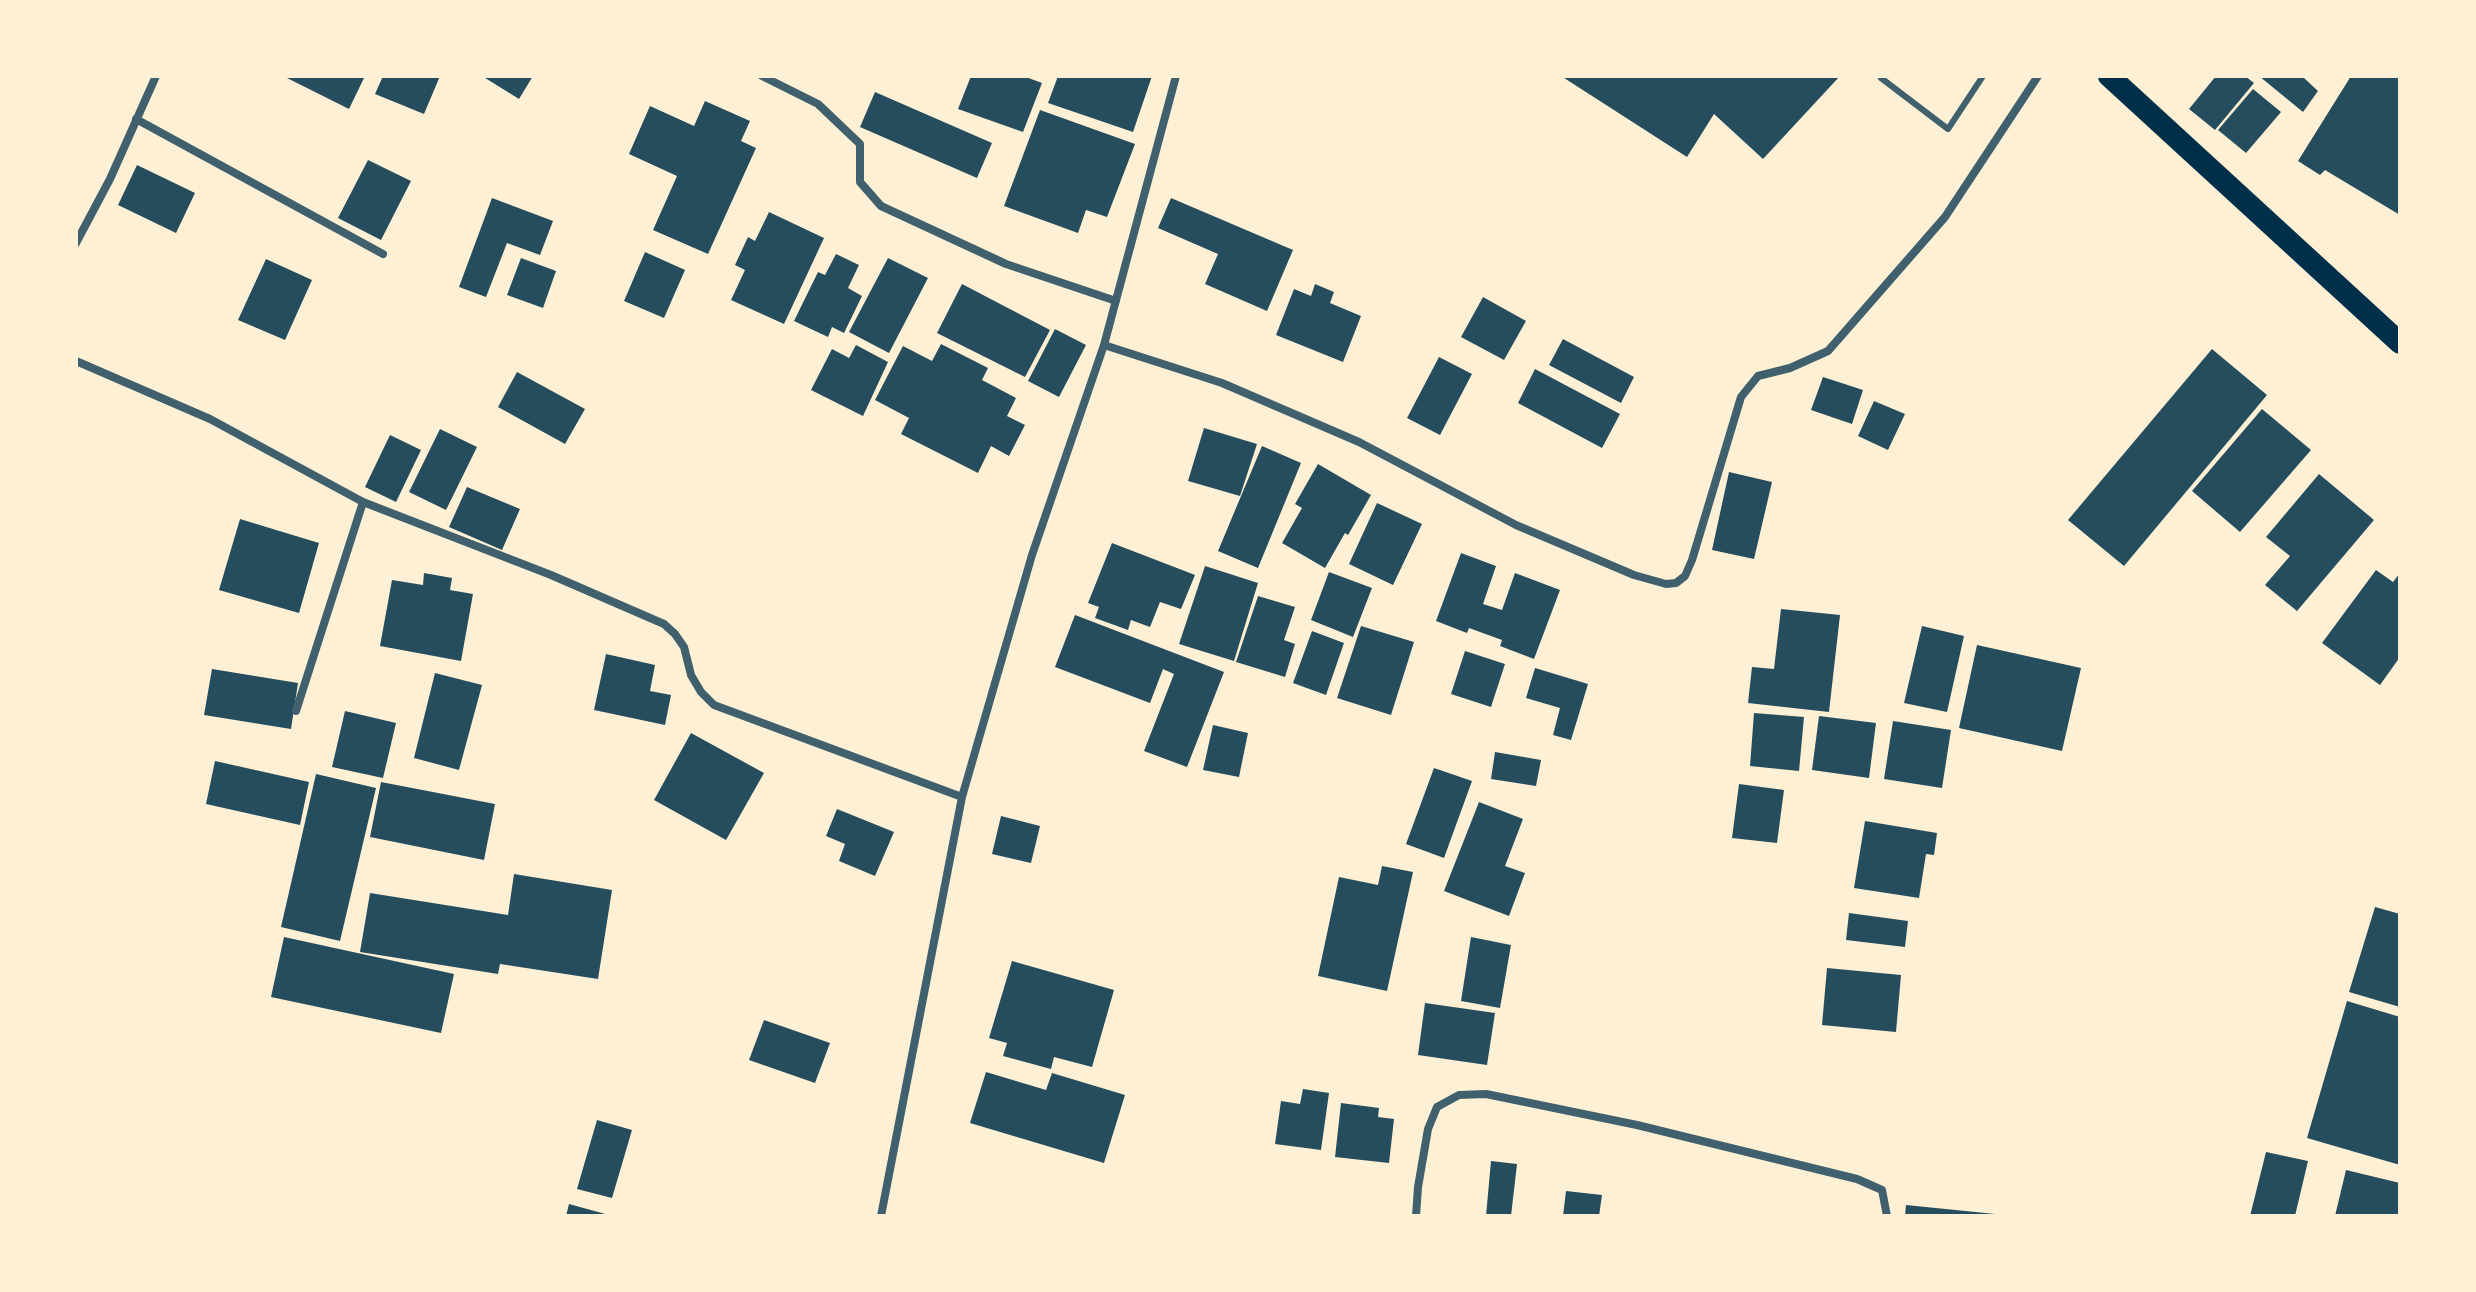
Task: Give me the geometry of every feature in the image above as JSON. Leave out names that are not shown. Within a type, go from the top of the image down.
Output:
[{"type":"highway","points":[[2109,76],[2400,343]]},
{"type":"street","points":[[76,243],[110,179],[156,76]]},
{"type":"street","points":[[762,76],[818,104],[860,144],[860,182],[881,206],[1006,264],[1116,301]]},
{"type":"street","points":[[881,1216],[962,797],[1032,555],[1104,345],[1176,76]]},
{"type":"street","points":[[1104,345],[1222,383],[1359,442],[1516,525],[1634,575],[1666,584],[1676,583],[1685,576],[1692,560],[1741,397],[1758,376],[1790,368],[1828,351],[1945,217],[2038,76]]},
{"type":"street","points":[[136,119],[383,254]]},
{"type":"street","points":[[76,361],[210,419],[363,502],[551,575],[664,624],[684,647],[691,675],[701,692],[714,705],[962,797]]},
{"type":"street","points":[[296,711],[363,502]]},
{"type":"street","points":[[1416,1216],[1428,1129],[1437,1107],[1459,1095],[1486,1094],[1637,1125],[1857,1179],[1882,1190],[1887,1216]]},
{"type":"lane","points":[[1881,78],[1948,129],[1983,76]]},
{"type":"building","points":[[283,76],[365,76],[349,109]]},
{"type":"building","points":[[383,76],[440,76],[424,114],[375,94]]},
{"type":"building","points":[[482,76],[533,76],[519,99]]},
{"type":"building","points":[[971,76],[1023,76],[1042,83],[1023,132],[958,109]]},
{"type":"building","points":[[1058,76],[1152,76],[1133,132],[1048,103]]},
{"type":"building","points":[[1561,76],[1840,76],[1763,159],[1714,114],[1687,157]]},
{"type":"building","points":[[2216,76],[2245,76],[2254,83],[2215,130],[2189,109]]},
{"type":"building","points":[[2259,76],[2305,76],[2318,91],[2303,112]]},
{"type":"building","points":[[2351,76],[2400,76],[2400,215],[2325,170],[2320,175],[2298,161]]},
{"type":"building","points":[[2253,89],[2281,112],[2246,153],[2218,130]]},
{"type":"building","points":[[875,92],[992,143],[977,178],[860,127]]},
{"type":"building","points":[[705,101],[750,121],[741,141],[756,148],[708,254],[653,230],[677,176],[629,154],[650,106],[694,126]]},
{"type":"building","points":[[1040,110],[1135,144],[1107,217],[1086,210],[1078,233],[1004,206]]},
{"type":"building","points":[[368,160],[411,181],[381,240],[338,218]]},
{"type":"building","points":[[137,165],[195,193],[176,233],[118,205]]},
{"type":"building","points":[[492,198],[553,221],[540,255],[507,243],[486,297],[459,287]]},
{"type":"building","points":[[1171,198],[1293,250],[1267,311],[1205,284],[1218,254],[1158,228]]},
{"type":"building","points":[[769,212],[824,238],[784,324],[731,300],[745,270],[735,265],[748,237],[755,241]]},
{"type":"building","points":[[645,252],[685,270],[664,318],[624,301]]},
{"type":"building","points":[[836,254],[859,265],[848,288],[862,296],[844,333],[832,327],[828,337],[794,321],[818,272],[825,275]]},
{"type":"building","points":[[521,258],[556,271],[543,308],[507,295]]},
{"type":"building","points":[[888,258],[928,278],[889,353],[849,332]]},
{"type":"building","points":[[266,259],[312,280],[285,340],[238,320]]},
{"type":"building","points":[[962,284],[1050,330],[1025,377],[937,333]]},
{"type":"building","points":[[1315,284],[1334,292],[1330,303],[1361,316],[1343,362],[1276,335],[1294,289],[1311,296]]},
{"type":"building","points":[[1483,297],[1526,321],[1504,360],[1461,337]]},
{"type":"building","points":[[1055,329],[1086,345],[1059,397],[1028,381]]},
{"type":"building","points":[[1563,339],[1634,377],[1621,403],[1549,365]]},
{"type":"building","points":[[941,344],[988,368],[982,380],[1016,398],[1007,416],[1025,425],[1009,456],[991,446],[978,473],[901,434],[909,418],[875,400],[903,346],[932,361]]},
{"type":"building","points":[[856,345],[888,362],[863,416],[811,390],[832,349],[849,358]]},
{"type":"building","points":[[2212,349],[2267,395],[2124,566],[2068,520]]},
{"type":"building","points":[[1439,357],[1472,374],[1440,435],[1407,418]]},
{"type":"building","points":[[1535,369],[1620,414],[1602,448],[1518,403]]},
{"type":"building","points":[[517,372],[585,409],[565,444],[498,407]]},
{"type":"building","points":[[1823,377],[1863,390],[1852,424],[1811,410]]},
{"type":"building","points":[[1874,401],[1905,414],[1888,450],[1858,436]]},
{"type":"building","points":[[2262,409],[2311,450],[2240,532],[2192,491]]},
{"type":"building","points":[[1204,428],[1257,444],[1240,496],[1188,481]]},
{"type":"building","points":[[440,429],[477,447],[446,510],[409,492]]},
{"type":"building","points":[[390,435],[421,450],[396,502],[365,487]]},
{"type":"building","points":[[1262,446],[1301,463],[1258,568],[1218,551]]},
{"type":"building","points":[[1318,464],[1371,495],[1325,568],[1282,543],[1302,508],[1295,504]]},
{"type":"building","points":[[1729,472],[1772,482],[1754,559],[1712,550]]},
{"type":"building","points":[[2319,474],[2374,520],[2297,611],[2265,585],[2290,556],[2266,537]]},
{"type":"building","points":[[467,487],[520,509],[502,550],[449,527]]},
{"type":"building","points":[[1377,503],[1422,524],[1393,585],[1349,564]]},
{"type":"building","points":[[240,519],[319,543],[299,613],[219,590]]},
{"type":"building","points":[[1112,543],[1195,575],[1181,609],[1160,602],[1150,627],[1131,620],[1128,630],[1095,618],[1099,607],[1088,603]]},
{"type":"building","points":[[1461,553],[1496,566],[1483,604],[1502,610],[1515,573],[1560,590],[1534,659],[1500,646],[1502,640],[1469,628],[1467,633],[1436,621]]},
{"type":"building","points":[[1205,566],[1258,583],[1234,661],[1179,644]]},
{"type":"building","points":[[2376,570],[2393,582],[2400,573],[2400,657],[2380,685],[2322,643]]},
{"type":"building","points":[[1329,572],[1372,588],[1353,637],[1311,620]]},
{"type":"building","points":[[424,573],[452,578],[450,590],[473,594],[461,661],[380,646],[392,580],[423,585]]},
{"type":"building","points":[[1258,596],[1295,607],[1284,640],[1295,644],[1285,677],[1236,662]]},
{"type":"building","points":[[1781,609],[1840,615],[1829,712],[1748,703],[1752,667],[1774,669]]},
{"type":"building","points":[[1075,615],[1224,672],[1187,767],[1144,751],[1174,674],[1163,669],[1150,703],[1055,667]]},
{"type":"building","points":[[1361,626],[1414,642],[1391,715],[1337,698]]},
{"type":"building","points":[[1922,626],[1964,636],[1947,712],[1904,703]]},
{"type":"building","points":[[1312,631],[1344,643],[1326,695],[1293,683]]},
{"type":"building","points":[[1977,645],[2081,668],[2062,751],[1959,728]]},
{"type":"building","points":[[1465,651],[1505,664],[1491,707],[1451,694]]},
{"type":"building","points":[[606,654],[655,665],[650,691],[671,695],[665,725],[594,710]]},
{"type":"building","points":[[1535,668],[1588,684],[1571,740],[1553,735],[1560,708],[1526,698]]},
{"type":"building","points":[[212,669],[298,683],[291,729],[204,715]]},
{"type":"building","points":[[435,673],[482,685],[459,770],[414,758]]},
{"type":"building","points":[[345,711],[396,723],[383,778],[332,767]]},
{"type":"building","points":[[1754,713],[1804,717],[1799,771],[1750,766]]},
{"type":"building","points":[[1819,716],[1876,723],[1869,778],[1812,770]]},
{"type":"building","points":[[1893,721],[1951,730],[1942,788],[1884,779]]},
{"type":"building","points":[[1213,725],[1248,733],[1239,777],[1203,770]]},
{"type":"building","points":[[691,733],[764,773],[726,840],[654,800]]},
{"type":"building","points":[[1495,752],[1541,760],[1536,786],[1491,779]]},
{"type":"building","points":[[215,761],[309,782],[300,825],[206,804]]},
{"type":"building","points":[[1434,768],[1472,781],[1444,858],[1406,844]]},
{"type":"building","points":[[316,774],[376,788],[340,941],[281,927]]},
{"type":"building","points":[[381,782],[495,804],[484,860],[370,837]]},
{"type":"building","points":[[1739,784],[1784,790],[1777,843],[1732,838]]},
{"type":"building","points":[[1479,802],[1523,819],[1505,866],[1525,873],[1509,916],[1444,891]]},
{"type":"building","points":[[837,809],[894,832],[875,876],[839,861],[845,844],[826,836]]},
{"type":"building","points":[[1001,816],[1040,826],[1031,863],[992,854]]},
{"type":"building","points":[[1865,821],[1937,833],[1934,855],[1926,854],[1919,898],[1854,888]]},
{"type":"building","points":[[1382,866],[1413,872],[1387,991],[1318,976],[1339,877],[1378,885]]},
{"type":"building","points":[[514,874],[612,890],[598,979],[500,964],[498,974],[360,952],[370,893],[508,915]]},
{"type":"building","points":[[2375,907],[2400,914],[2400,1007],[2349,992]]},
{"type":"building","points":[[1849,913],[1908,921],[1905,947],[1846,940]]},
{"type":"building","points":[[284,937],[454,974],[441,1033],[271,997]]},
{"type":"building","points":[[1471,937],[1511,945],[1500,1008],[1461,1001]]},
{"type":"building","points":[[1012,961],[1114,990],[1092,1067],[1054,1057],[1051,1069],[1003,1056],[1007,1043],[989,1038]]},
{"type":"building","points":[[1827,968],[1901,975],[1896,1032],[1822,1025]]},
{"type":"building","points":[[2347,1001],[2400,1017],[2400,1165],[2307,1138]]},
{"type":"building","points":[[1425,1003],[1495,1013],[1487,1065],[1418,1055]]},
{"type":"building","points":[[764,1020],[830,1043],[815,1083],[749,1060]]},
{"type":"building","points":[[986,1072],[1046,1090],[1052,1073],[1125,1095],[1104,1163],[970,1123]]},
{"type":"building","points":[[1303,1089],[1329,1093],[1321,1150],[1275,1144],[1281,1101],[1300,1104]]},
{"type":"building","points":[[1341,1103],[1379,1108],[1378,1117],[1394,1119],[1389,1163],[1335,1157]]},
{"type":"building","points":[[597,1120],[632,1130],[612,1198],[577,1189]]},
{"type":"building","points":[[2266,1152],[2308,1161],[2295,1216],[2250,1216]]},
{"type":"building","points":[[1491,1161],[1517,1164],[1511,1216],[1486,1216]]},
{"type":"building","points":[[2346,1170],[2400,1183],[2400,1216],[2335,1216]]},
{"type":"building","points":[[1566,1191],[1602,1195],[1599,1216],[1563,1216]]},
{"type":"building","points":[[569,1204],[609,1215],[609,1216],[566,1216]]},
{"type":"building","points":[[1906,1205],[1995,1214],[1995,1216],[1905,1216]]}]
